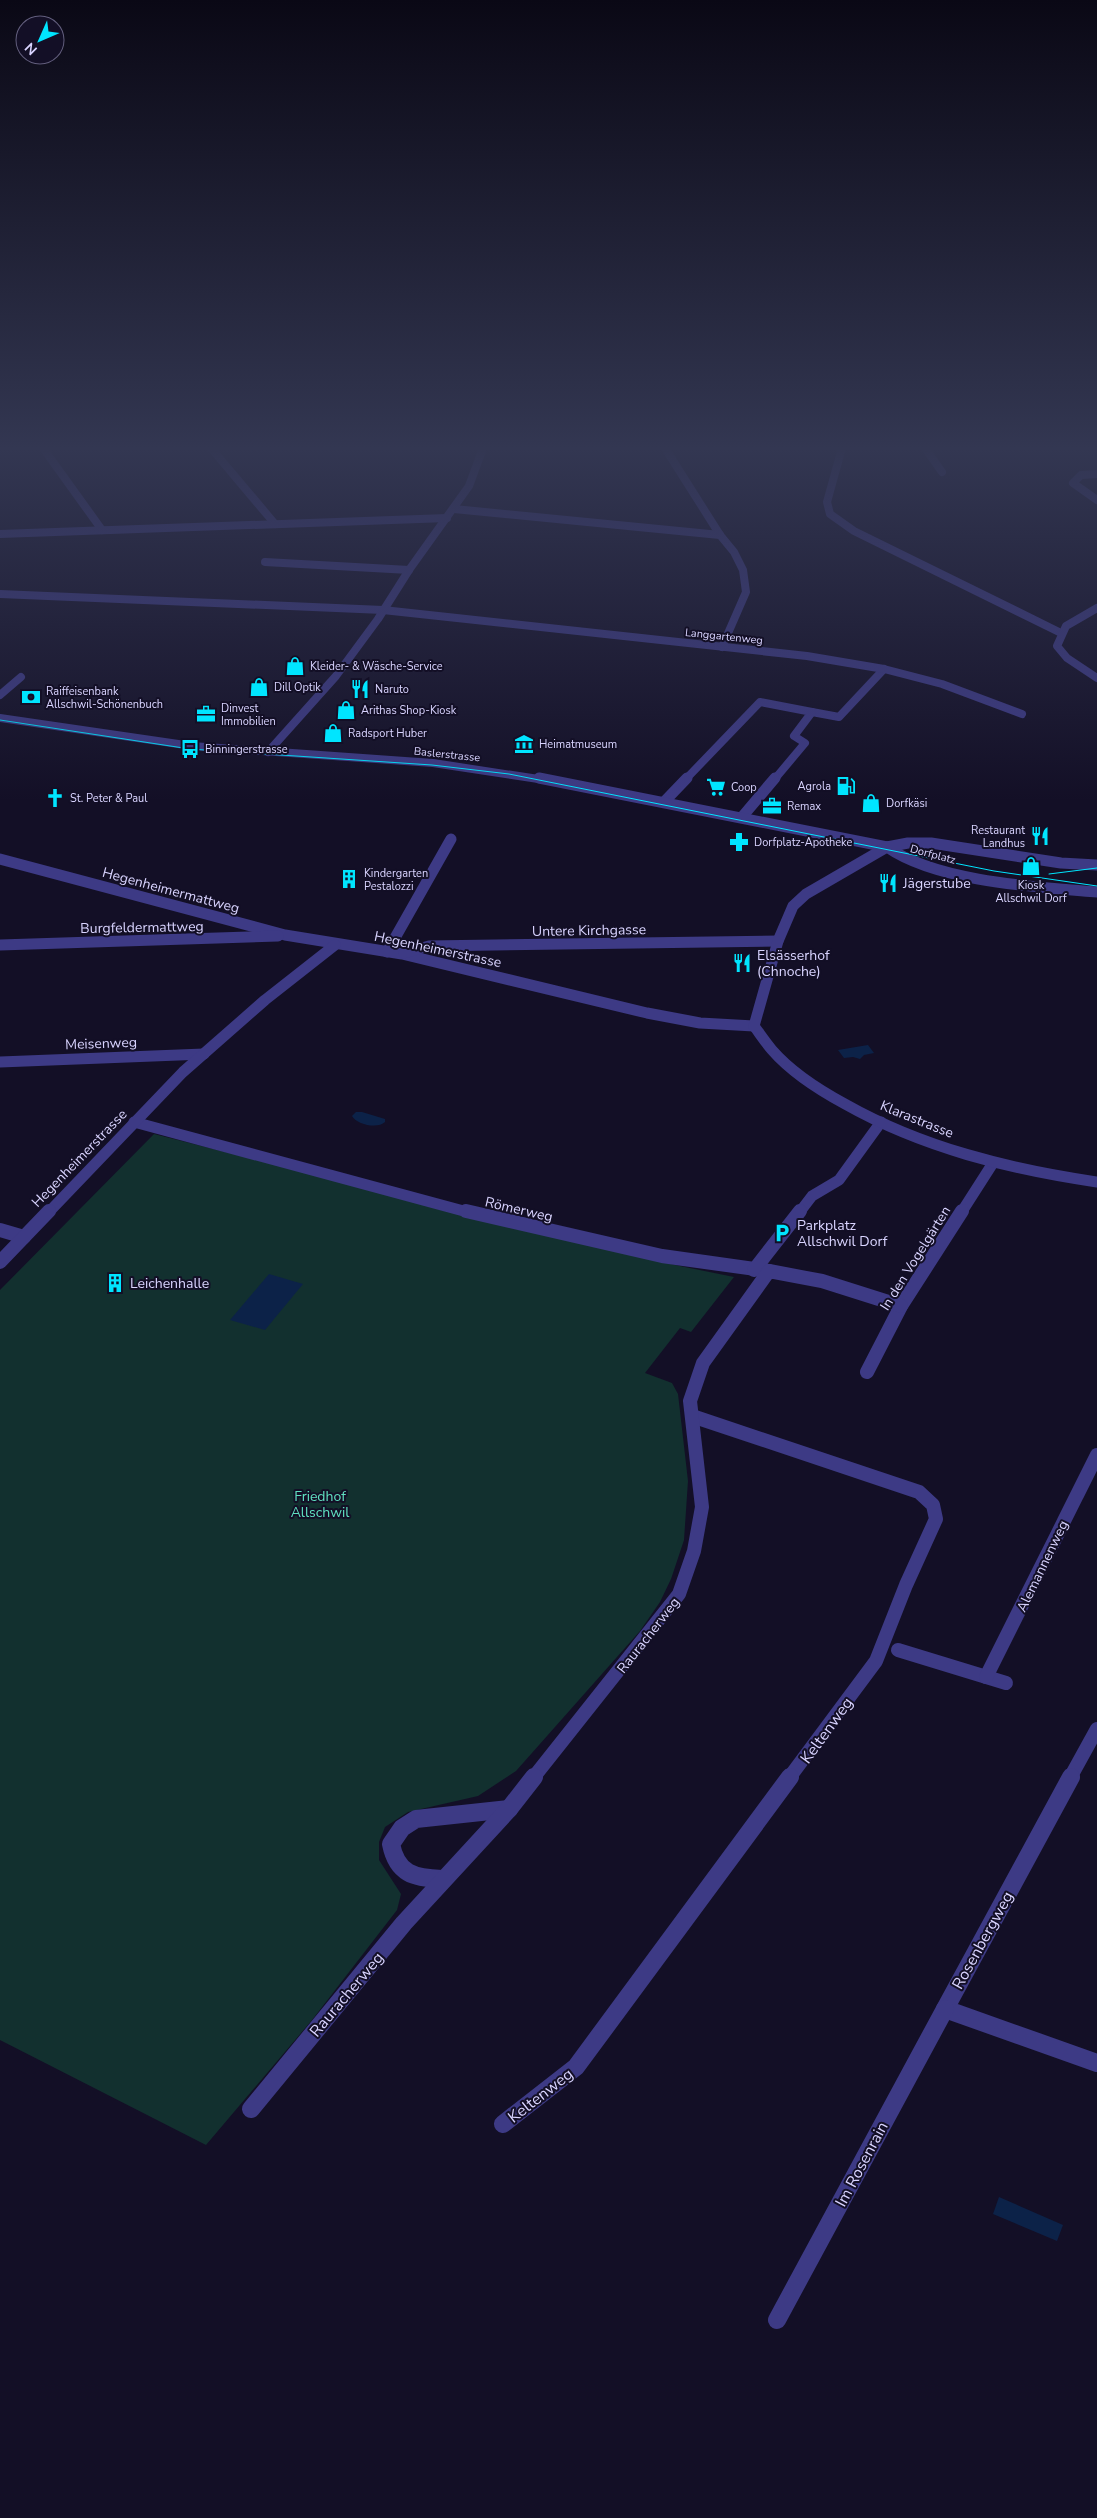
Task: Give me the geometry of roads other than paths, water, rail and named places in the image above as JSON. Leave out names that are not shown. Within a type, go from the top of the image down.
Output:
[{"type":"street","points":[[328,566],[409,570]]},
{"type":"street","points":[[268,752],[336,676],[412,566]]},
{"type":"street","points":[[722,647],[746,592],[746,581],[740,566]]},
{"type":"street","points":[[923,566],[1059,632]]},
{"type":"street","name":"Langgartenweg","points":[[0,594],[383,610],[722,647],[848,662],[884,669],[942,684],[1022,714]]},
{"type":"street","points":[[1097,608],[1068,623],[1059,632],[1057,646],[1067,658],[1097,678]]},
{"type":"street","points":[[664,802],[760,702],[839,717],[884,669]]},
{"type":"street","points":[[0,695],[21,677]]},
{"type":"street","points":[[742,817],[805,743],[794,736],[812,712]]},
{"type":"street","name":"Baslerstrasse","points":[[0,718],[192,746],[433,763],[511,772],[887,847]]},
{"type":"street","points":[[387,952],[451,839]]},
{"type":"street","name":"Dorfplatz","points":[[887,847],[908,843],[931,843],[1061,863],[1097,865]]},
{"type":"street","points":[[754,1026],[778,941],[793,906],[806,894],[887,847]]},
{"type":"street","name":"Dorfplatz","points":[[887,847],[900,858],[963,874],[1016,884],[1097,892]]},
{"type":"street","name":"Hegenheimermattweg","points":[[0,859],[285,935],[335,945]]},
{"type":"street","name":"Burgfeldermattweg","points":[[0,945],[237,939],[285,935]]},
{"type":"street","name":"Untere Kirchgasse","points":[[402,954],[429,946],[778,941]]},
{"type":"street","name":"Hegenheimerstrasse","points":[[0,1262],[134,1122],[204,1054],[265,1000],[335,945],[402,954],[647,1013],[700,1023],[754,1026]]},
{"type":"street","name":"Klarastrasse","points":[[754,1026],[764,1043],[804,1078],[881,1122],[993,1163],[1097,1182]]},
{"type":"street","name":"Meisenweg","points":[[0,1062],[204,1054]]},
{"type":"street","name":"Römerweg","points":[[134,1122],[495,1219],[682,1261],[769,1271],[822,1281],[901,1306]]},
{"type":"street","points":[[754,1270],[812,1196],[839,1180],[881,1122]]},
{"type":"street","name":"In den Vogelgärten","points":[[867,1372],[901,1306],[993,1163]]},
{"type":"street","points":[[0,1230],[24,1236]]},
{"type":"street","name":"Rauracherweg","points":[[251,2109],[442,1879],[509,1809],[679,1594],[694,1551],[702,1507],[690,1400],[703,1363],[769,1271]]},
{"type":"street","name":"Keltenweg","points":[[503,2124],[576,2067],[876,1661],[936,1519],[934,1505],[919,1492],[692,1416]]},
{"type":"street","name":"Alemannenweg","points":[[986,1677],[1097,1455]]},
{"type":"street","points":[[898,1650],[1006,1683]]},
{"type":"street","name":"Rosenbergweg","points":[[945,2009],[1097,1730]]},
{"type":"street","points":[[442,1879],[422,1879],[404,1871],[392,1858],[391,1844],[402,1828],[416,1820],[509,1809]]},
{"type":"street","points":[[945,2009],[1097,2063]]},
{"type":"street","name":"Im Rosenrain","points":[[777,2320],[945,2009]]},
{"type":"water","points":[[868,1045],[874,1053],[864,1055],[860,1059],[853,1057],[844,1058],[838,1050]]},
{"type":"water","points":[[356,1112],[385,1119],[385,1122],[373,1126],[363,1124],[352,1116]]},
{"type":"water","points":[[269,1274],[303,1284],[265,1330],[230,1320]]},
{"type":"water","points":[[999,2197],[1063,2225],[1057,2241],[993,2214]]},
{"type":"tram line","points":[[0,720],[190,749],[432,765],[509,774],[994,871],[1097,886]]},
{"type":"tram line","points":[[1049,874],[1097,868]]},
{"type":"place","name":"Kleider- & Wäsche-Service","points":[[295,666]]},
{"type":"place","name":"Dill Optik","points":[[259,687]]},
{"type":"place","name":"Naruto","points":[[360,689]]},
{"type":"place","name":"Raiffeisenbank Allschwil-Schönenbuch","points":[[31,697]]},
{"type":"place","name":"Arithas Shop-Kiosk","points":[[346,710]]},
{"type":"place","name":"Dinvest Immobilien","points":[[206,714]]},
{"type":"place","name":"Radsport Huber","points":[[333,733]]},
{"type":"place","name":"Heimatmuseum","points":[[524,744]]},
{"type":"place","name":"Binningerstrasse","points":[[190,749]]},
{"type":"place","name":"Agrola","points":[[846,786]]},
{"type":"place","name":"Coop","points":[[716,787]]},
{"type":"place","name":"St. Peter & Paul","points":[[55,798]]},
{"type":"place","name":"Dorfkäsi","points":[[871,803]]},
{"type":"place","name":"Remax","points":[[772,806]]},
{"type":"place","name":"Restaurant Landhus","points":[[1040,836]]},
{"type":"place","name":"Dorfplatz-Apotheke","points":[[739,842]]},
{"type":"place","name":"Kiosk Allschwil Dorf","points":[[1031,866]]},
{"type":"place","name":"Kindergarten Pestalozzi","points":[[349,879]]},
{"type":"place","name":"Jägerstube","points":[[888,883]]},
{"type":"place","name":"Elsässerhof (Chnoche)","points":[[742,963]]},
{"type":"place","name":"Parkplatz Allschwil Dorf","points":[[782,1233]]},
{"type":"place","name":"Leichenhalle","points":[[115,1283]]},
{"type":"park label","name":"Friedhof Allschwil","points":[[320,1504]]}]
